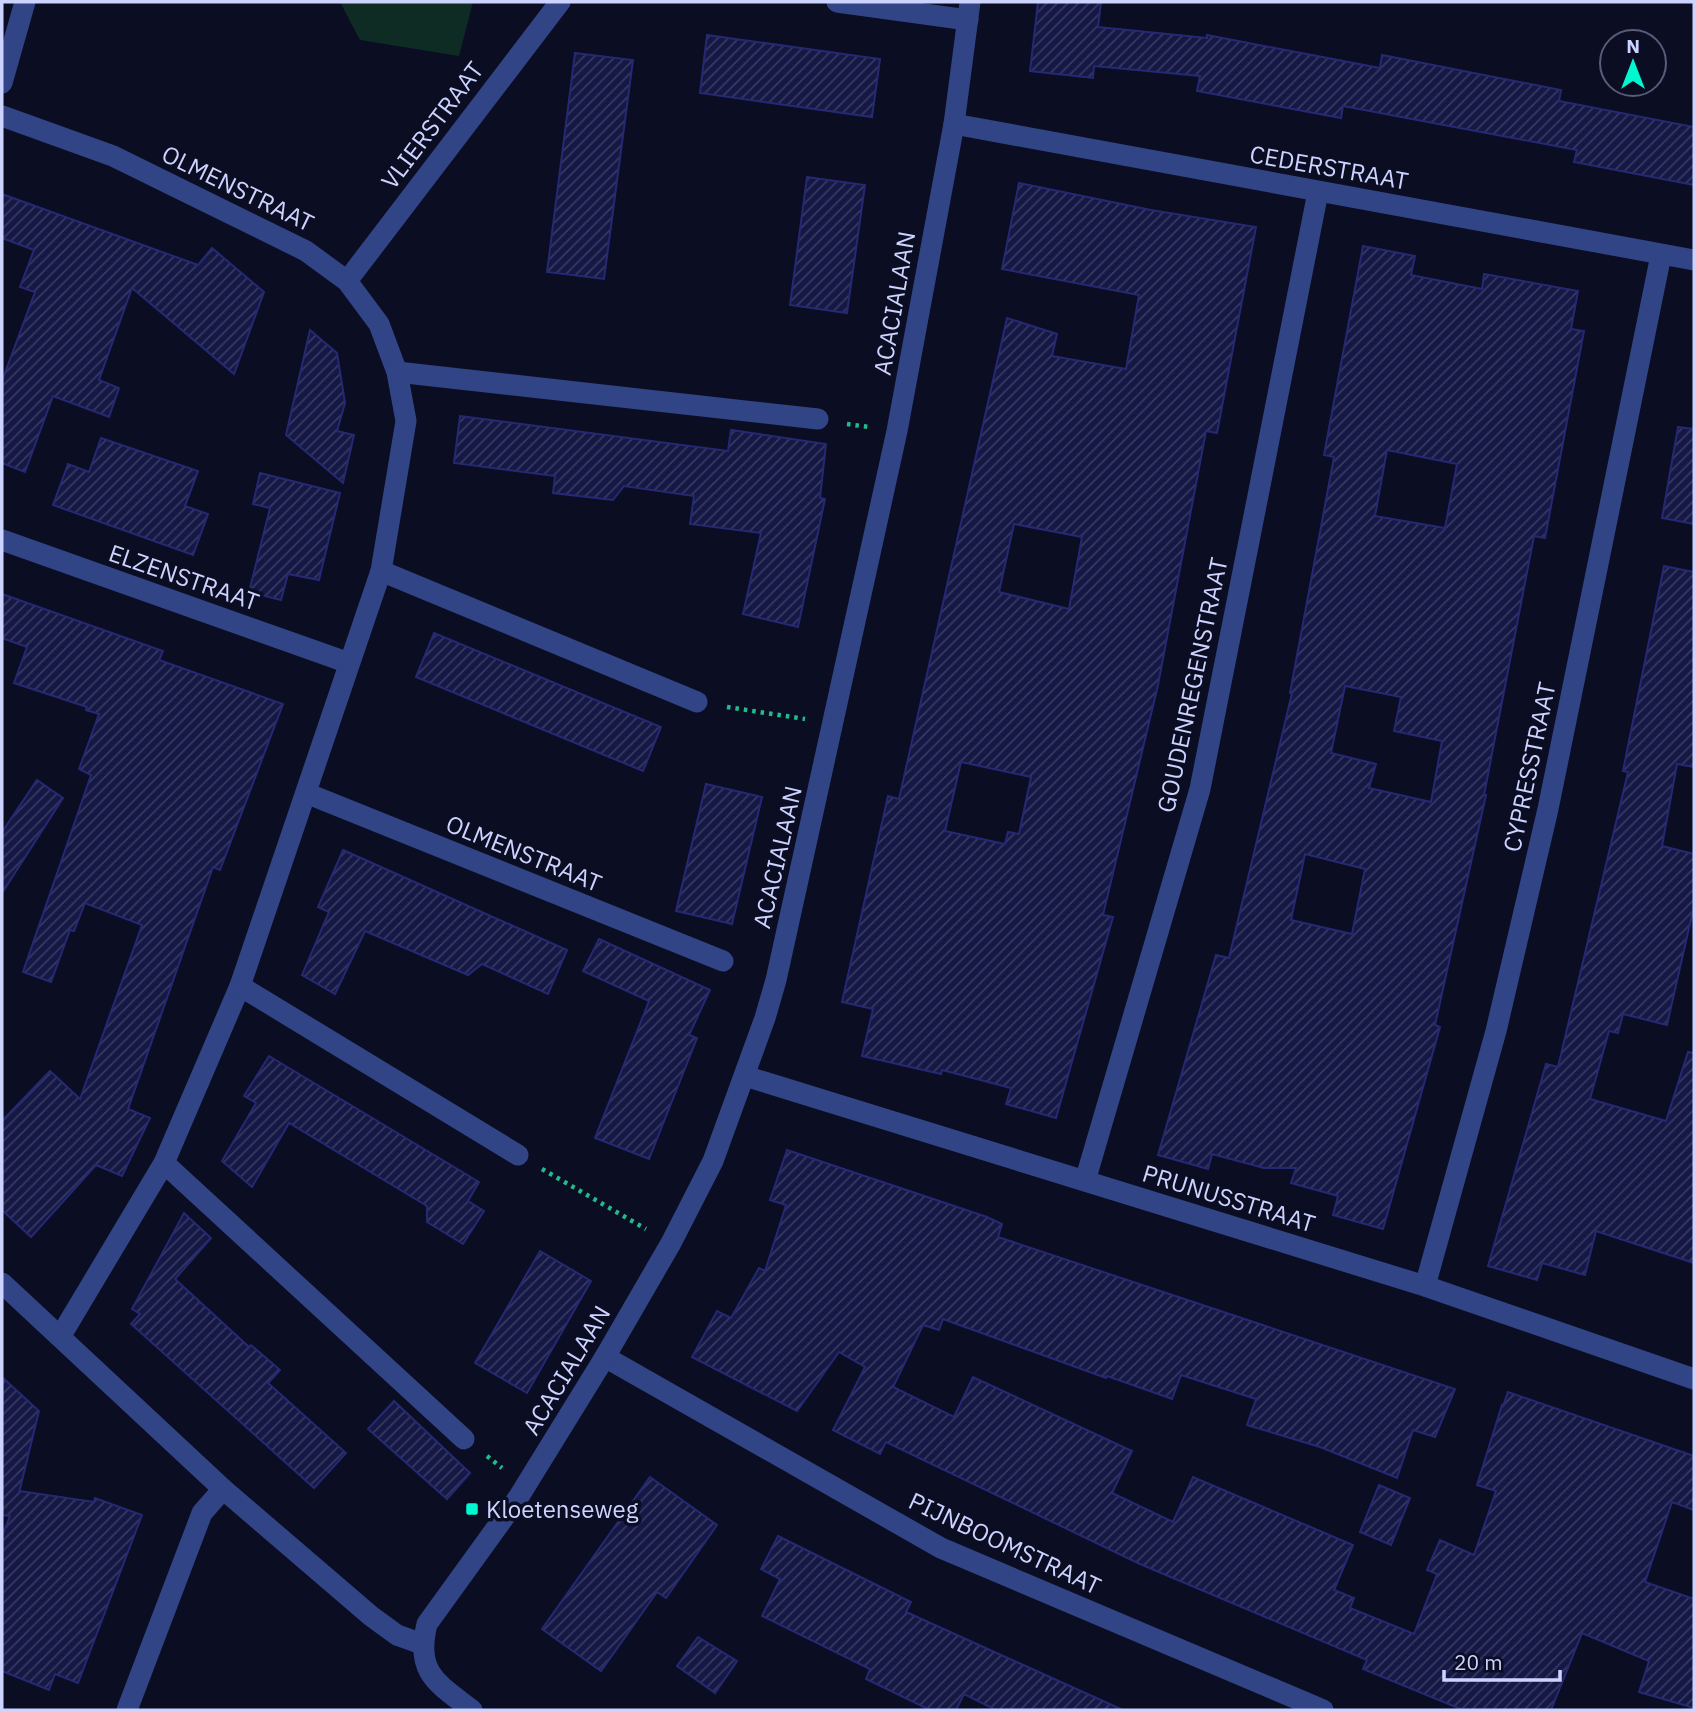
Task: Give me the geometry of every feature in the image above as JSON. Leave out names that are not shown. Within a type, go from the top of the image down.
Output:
[{"type":"street","points":[[2,83],[25,2]]},
{"type":"street","name":"VLIERSTRAAT","points":[[347,281],[560,2]]},
{"type":"street","points":[[837,2],[969,11]]},
{"type":"street","name":"ACACIALAAN","points":[[422,1644],[426,1624],[525,1486],[605,1357],[671,1243],[713,1161],[745,1076],[776,980],[897,431],[954,124],[969,11]]},
{"type":"street","name":"OLMENSTRAAT","points":[[2,116],[113,156],[306,251],[347,281],[379,324],[397,372],[406,421],[381,571],[240,986],[164,1163],[60,1337]]},
{"type":"street","name":"CEDERSTRAAT","points":[[954,124],[1694,260]]},
{"type":"street","name":"GOUDENREGENSTRAAT","points":[[1085,1181],[1199,789],[1318,192]]},
{"type":"street","name":"CYPRESSTRAAT","points":[[1425,1286],[1496,1031],[1545,822],[1661,255]]},
{"type":"street","points":[[397,372],[818,419]]},
{"type":"street","name":"ELZENSTRAAT","points":[[2,540],[349,663]]},
{"type":"street","points":[[381,571],[697,702]]},
{"type":"street","name":"OLMENSTRAAT","points":[[306,793],[723,961]]},
{"type":"street","points":[[240,986],[518,1155]]},
{"type":"street","name":"PRUNUSSTRAAT","points":[[745,1076],[1425,1286],[1694,1379]]},
{"type":"street","points":[[164,1163],[464,1439]]},
{"type":"street","points":[[2,1283],[223,1489],[371,1616],[397,1635],[422,1644],[425,1666],[439,1684],[472,1710]]},
{"type":"street","name":"PIJNBOOMSTRAAT","points":[[605,1357],[941,1548],[1323,1710]]},
{"type":"street","points":[[127,1710],[202,1513],[223,1489]]},
{"type":"path","points":[[818,419],[897,431]]},
{"type":"path","points":[[697,702],[834,724]]},
{"type":"path","points":[[518,1155],[671,1243]]},
{"type":"path","points":[[464,1439],[525,1486]]},
{"type":"green space","points":[[340,2],[473,2],[459,56],[360,40]]},
{"type":"building","points":[[1038,2],[1101,2],[1098,27],[1207,38],[1207,35],[1380,68],[1382,55],[1561,90],[1559,101],[1694,127],[1694,185],[1574,162],[1577,150],[1343,106],[1341,118],[1197,91],[1200,76],[1094,66],[1093,78],[1030,71]]},
{"type":"building","points":[[707,35],[880,59],[872,117],[700,93]]},
{"type":"building","points":[[575,53],[633,60],[604,279],[547,272]]},
{"type":"building","points":[[807,177],[865,185],[847,313],[790,305]]},
{"type":"building","points":[[1019,183],[1151,210],[1256,227],[1217,433],[1206,431],[1158,685],[1103,915],[1113,917],[1056,1118],[1006,1104],[1011,1088],[942,1070],[941,1074],[862,1056],[873,1009],[842,1002],[888,796],[899,799],[1007,318],[1057,334],[1052,356],[1126,369],[1139,295],[1002,269]],"holes":[[[1014,524],[1082,537],[1069,609],[999,592]],[[961,762],[1031,777],[1019,834],[1008,832],[1005,844],[945,831]]]},
{"type":"building","points":[[2,194],[198,265],[212,248],[264,292],[234,374],[132,288],[99,380],[119,388],[109,417],[53,396],[25,472],[2,463],[2,381],[35,292],[20,287],[34,250],[2,238]]},
{"type":"building","points":[[1363,246],[1415,256],[1411,275],[1482,289],[1484,274],[1578,291],[1571,329],[1584,331],[1545,538],[1534,536],[1486,795],[1435,1025],[1440,1027],[1383,1229],[1333,1215],[1338,1196],[1291,1183],[1296,1168],[1264,1168],[1212,1154],[1208,1169],[1158,1155],[1216,955],[1229,958],[1292,693],[1334,457],[1324,455]],"holes":[[[1387,450],[1457,464],[1445,528],[1375,516]],[[1345,686],[1401,697],[1394,731],[1442,741],[1431,802],[1369,788],[1376,764],[1331,753]],[[1305,854],[1365,869],[1352,934],[1291,920]]]},
{"type":"building","points":[[310,330],[337,353],[345,403],[337,431],[354,435],[343,483],[286,435]]},
{"type":"building","points":[[460,416],[728,451],[731,430],[826,444],[820,498],[825,499],[798,627],[743,614],[761,533],[690,524],[694,496],[624,486],[613,500],[553,493],[555,476],[454,463]]},
{"type":"building","points":[[1678,427],[1694,429],[1694,524],[1662,518]]},
{"type":"building","points":[[101,438],[198,471],[185,506],[208,514],[193,555],[53,505],[68,464],[89,472]]},
{"type":"building","points":[[260,473],[340,493],[319,580],[288,574],[281,600],[249,592],[270,508],[253,504]]},
{"type":"building","points":[[1664,566],[1694,572],[1694,767],[1677,764],[1662,846],[1694,854],[1694,906],[1667,1025],[1623,1014],[1618,1033],[1609,1031],[1590,1099],[1666,1121],[1688,1052],[1694,1053],[1694,1263],[1596,1231],[1585,1275],[1542,1263],[1537,1280],[1488,1266],[1546,1064],[1558,1067],[1628,772],[1623,771]]},
{"type":"building","points":[[2,594],[163,651],[159,660],[283,704],[220,870],[213,867],[128,1109],[150,1118],[122,1176],[96,1165],[31,1237],[2,1210],[2,1121],[50,1071],[80,1099],[142,925],[85,903],[74,931],[70,930],[51,982],[23,972],[91,775],[79,769],[99,714],[86,710],[87,707],[14,683],[27,647],[2,638]]},
{"type":"building","points":[[434,633],[661,727],[643,771],[416,677]]},
{"type":"building","points":[[37,780],[63,798],[2,893],[2,832]]},
{"type":"building","points":[[706,784],[762,797],[732,924],[676,911]]},
{"type":"building","points":[[343,850],[567,950],[548,994],[482,964],[468,975],[365,931],[335,994],[302,975],[329,912],[318,907]]},
{"type":"building","points":[[599,939],[710,990],[689,1035],[697,1038],[649,1159],[595,1138],[649,1001],[583,971]]},
{"type":"building","points":[[269,1056],[479,1182],[468,1201],[484,1211],[463,1244],[427,1222],[427,1206],[289,1123],[252,1187],[222,1161],[256,1103],[244,1096]]},
{"type":"building","points":[[787,1150],[987,1217],[1002,1224],[998,1237],[1455,1389],[1435,1437],[1413,1430],[1397,1478],[1320,1447],[1247,1425],[1256,1399],[1181,1375],[1172,1399],[943,1319],[939,1330],[923,1325],[893,1387],[954,1417],[973,1377],[1132,1451],[1112,1493],[1173,1522],[1193,1477],[1353,1545],[1334,1590],[1354,1598],[1350,1608],[1414,1634],[1437,1574],[1427,1570],[1440,1540],[1474,1555],[1496,1491],[1477,1485],[1508,1392],[1694,1456],[1694,1510],[1672,1502],[1645,1582],[1694,1599],[1694,1708],[1639,1692],[1649,1661],[1582,1633],[1551,1710],[1463,1710],[1363,1669],[1367,1660],[1140,1564],[886,1442],[880,1454],[833,1430],[865,1367],[839,1352],[797,1411],[692,1357],[717,1311],[731,1318],[759,1268],[765,1271],[786,1205],[770,1200]]},
{"type":"building","points":[[184,1213],[211,1238],[175,1279],[249,1347],[251,1345],[280,1370],[268,1383],[346,1453],[314,1488],[131,1324],[140,1314],[132,1309]]},
{"type":"building","points":[[540,1251],[591,1281],[527,1393],[475,1363]]},
{"type":"building","points":[[2,1377],[39,1411],[19,1493],[20,1491],[94,1502],[95,1498],[142,1515],[78,1683],[55,1674],[49,1690],[2,1671],[2,1536],[10,1516],[2,1515]]},
{"type":"building","points":[[394,1401],[470,1473],[447,1499],[368,1429]]},
{"type":"building","points":[[650,1477],[717,1525],[666,1598],[657,1592],[601,1671],[542,1629]]},
{"type":"building","points":[[1379,1485],[1410,1498],[1391,1545],[1360,1532]]},
{"type":"building","points":[[778,1536],[911,1602],[906,1612],[1123,1710],[996,1710],[964,1694],[956,1710],[930,1710],[866,1679],[870,1669],[762,1616],[780,1579],[761,1569]]},
{"type":"building","points":[[698,1637],[737,1661],[715,1693],[677,1666]]},
{"type":"place","name":"Kloetenseweg","points":[[472,1509]]}]
